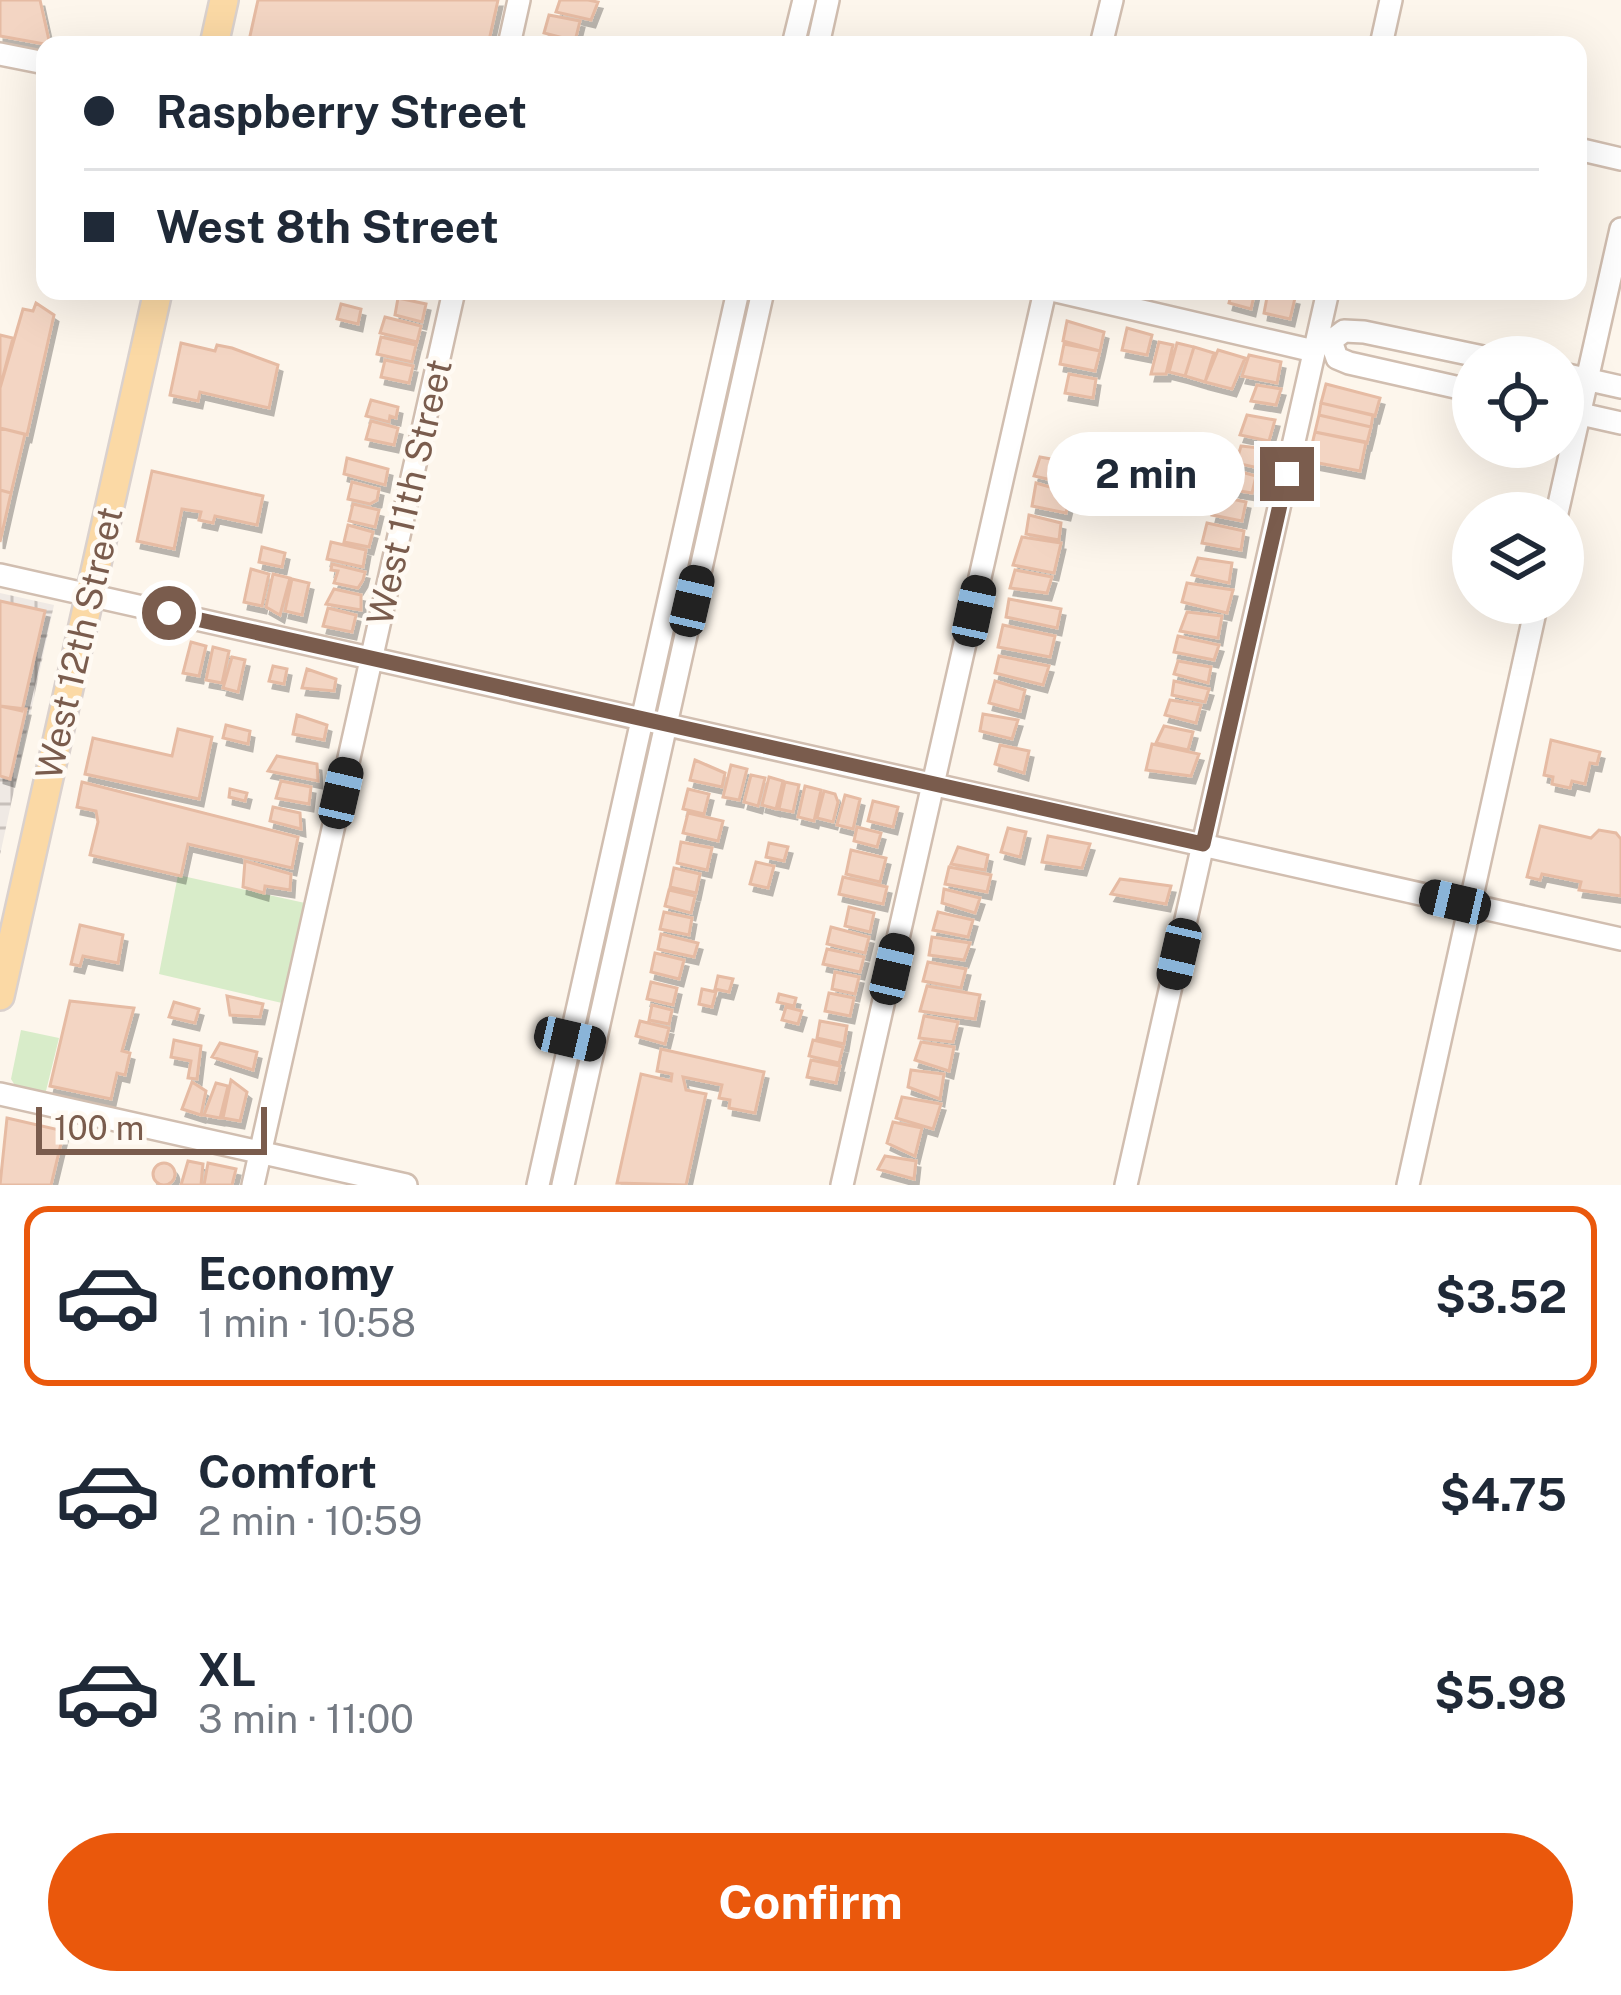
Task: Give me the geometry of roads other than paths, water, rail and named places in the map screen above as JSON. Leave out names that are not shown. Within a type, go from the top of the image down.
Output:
[{"type":"main road","points":[[216,36],[224,0]]},
{"type":"main road","name":"West 12th Street","points":[[0,995],[156,300]]},
{"type":"street","points":[[511,36],[519,0]]},
{"type":"street","points":[[796,36],[804,0]]},
{"type":"street","points":[[820,36],[828,0]]},
{"type":"street","points":[[1103,36],[1112,0]]},
{"type":"street","points":[[1383,36],[1391,0]]},
{"type":"street","points":[[0,54],[36,61]]},
{"type":"street","points":[[1587,151],[1621,159]]},
{"type":"street","points":[[1584,385],[1621,230]]},
{"type":"street","name":"West 11th Street","points":[[253,1185],[452,300]]},
{"type":"street","points":[[563,1185],[594,1044],[697,472],[736,300]]},
{"type":"street","points":[[538,1185],[570,1039],[721,477],[761,300]]},
{"type":"street","points":[[842,1185],[1044,300]]},
{"type":"street","points":[[1102,300],[1321,343],[1349,363],[1452,386]]},
{"type":"street","points":[[1126,1185],[1321,343],[1327,300]]},
{"type":"street","points":[[1321,343],[1344,331],[1364,332],[1452,350]]},
{"type":"street","points":[[1584,378],[1621,387]]},
{"type":"street","points":[[1584,415],[1621,424]]},
{"type":"street","points":[[697,472],[721,477]]},
{"type":"street","points":[[0,575],[1621,939]]},
{"type":"street","points":[[1408,1185],[1532,624]]},
{"type":"street","points":[[570,1039],[594,1044]]},
{"type":"street","points":[[0,1094],[406,1185]]}]
